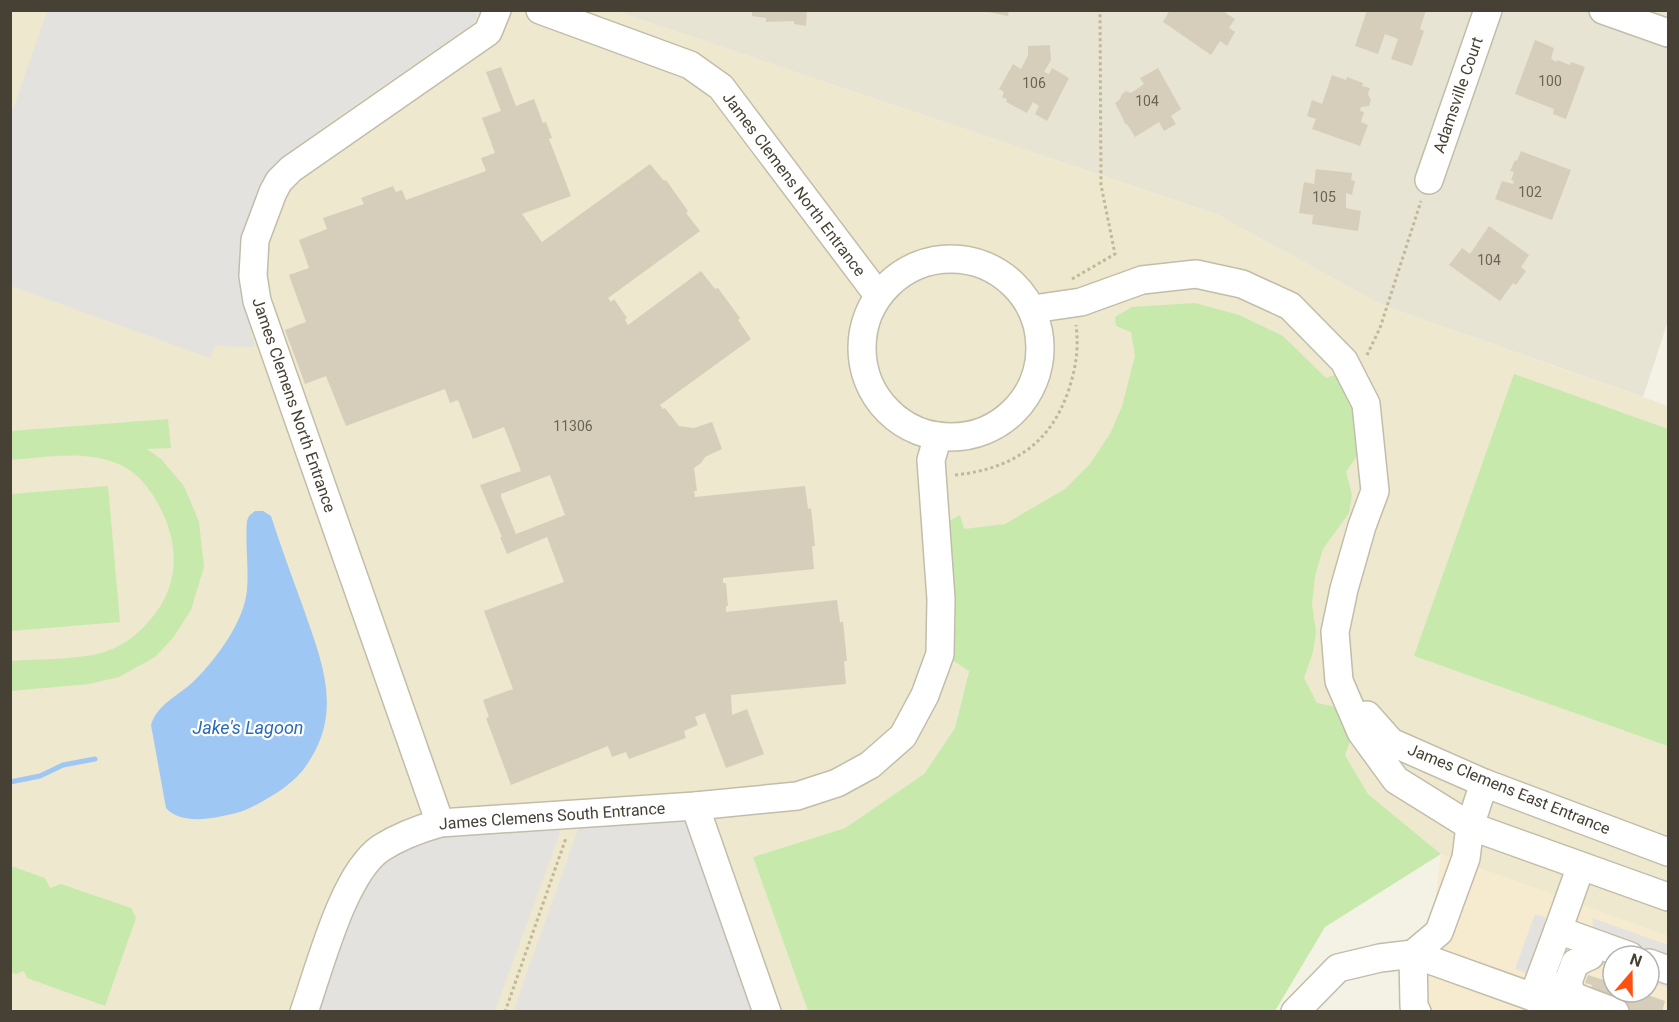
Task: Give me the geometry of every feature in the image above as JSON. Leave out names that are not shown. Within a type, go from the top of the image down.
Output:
[{"type":"street","name":"James Clemens North Entrance","points":[[440,823],[264,326],[253,276],[255,240],[273,192],[279,181],[291,169],[488,32],[497,10]]},
{"type":"street","name":"James Clemens North Entrance","points":[[540,10],[690,64],[722,87],[878,295]]},
{"type":"street","name":"Adamsville Court","points":[[1429,180],[1488,10]]},
{"type":"street","points":[[1603,10],[1668,33]]},
{"type":"street","points":[[959,258],[989,266],[1015,284],[1033,309],[1040,336],[1040,363],[1031,389],[1015,411],[992,428],[966,436],[938,436],[909,427],[885,408],[868,382],[861,352],[865,322],[878,295],[900,273],[929,261],[959,258]]},
{"type":"street","name":"James Clemens East Entrance","points":[[1033,309],[1081,302],[1142,280],[1196,274],[1242,284],[1290,306],[1344,362],[1366,404],[1375,491],[1362,526],[1344,589],[1335,632],[1339,681],[1360,732],[1396,780],[1470,826],[1668,897]]},
{"type":"street","name":"James Clemens South Entrance","points":[[304,1011],[345,897],[359,870],[379,849],[409,832],[440,823],[695,806],[797,796],[837,783],[870,765],[903,736],[925,695],[940,654],[941,599],[931,460],[938,436]]},
{"type":"street","name":"James Clemens East Entrance","points":[[1339,681],[1391,742],[1484,783],[1668,852]]},
{"type":"street","points":[[1413,954],[1439,932],[1466,858],[1470,826],[1484,783]]},
{"type":"street","points":[[695,806],[767,1011]]},
{"type":"street","points":[[1533,998],[1581,866]]},
{"type":"street","points":[[1558,930],[1601,946]]},
{"type":"street","points":[[1572,1004],[1565,993],[1552,983],[1553,966],[1561,953],[1576,951],[1601,960]]},
{"type":"street","points":[[1413,954],[1414,1006],[1417,1011]]},
{"type":"street","points":[[1295,1011],[1338,968],[1380,958],[1413,954],[1533,998],[1615,1011]]},
{"type":"path","points":[[1070,281],[1115,254],[1101,185],[1100,10]]},
{"type":"path","points":[[1362,355],[1368,356],[1380,328],[1406,242],[1429,180]]},
{"type":"path","points":[[948,476],[974,473],[1002,465],[1033,447],[1053,426],[1073,378],[1079,345],[1076,323]]},
{"type":"path","points":[[505,1011],[567,834]]},
{"type":"shaded area","points":[[10,11],[615,11],[1216,214],[1382,305],[1668,406],[1668,936],[1441,854],[1368,794],[1345,755],[969,670],[955,728],[924,774],[845,828],[753,857],[808,1011],[11,1011]]},
{"type":"shaded area","points":[[47,11],[477,11],[476,20],[467,28],[332,121],[273,166],[249,214],[238,252],[245,308],[255,347],[215,346],[210,358],[11,286],[11,115]]},
{"type":"shaded area","points":[[615,11],[1668,11],[1668,321],[1643,397],[1382,305],[1216,214]]},
{"type":"shaded area","points":[[688,819],[755,1011],[513,1012],[580,824]]},
{"type":"shaded area","points":[[562,827],[495,1011],[317,1012],[359,890],[393,852],[434,837]]},
{"type":"shaded area","points":[[1441,854],[1668,936],[1668,1011],[1430,1012],[1414,1006],[1434,909]]},
{"type":"shaded area","points":[[1535,914],[1565,924],[1545,980],[1515,969]]},
{"type":"shaded area","points":[[1592,918],[1668,945],[1668,988],[1661,985],[1661,944],[1601,944],[1601,965],[1585,959],[1594,932]]},
{"type":"green space","points":[[1195,303],[1239,315],[1283,336],[1326,378],[1335,375],[1357,415],[1363,439],[1359,452],[1346,472],[1352,495],[1349,513],[1323,549],[1315,576],[1312,604],[1316,632],[1313,652],[1304,678],[1317,703],[1341,708],[1353,734],[1345,755],[1368,794],[1441,854],[1325,927],[1275,1011],[808,1011],[753,857],[845,828],[924,774],[955,728],[969,671],[951,659],[956,624],[948,522],[960,515],[964,529],[1005,524],[1065,489],[1090,464],[1111,432],[1122,406],[1135,356],[1131,332],[1116,326],[1115,317],[1132,307]]},
{"type":"green space","points":[[1514,374],[1668,429],[1668,746],[1414,656]]},
{"type":"green space","points":[[168,419],[171,448],[147,449],[161,459],[184,486],[199,522],[204,567],[191,610],[173,638],[155,657],[119,677],[89,684],[11,691],[11,661],[88,656],[110,650],[132,638],[160,607],[172,578],[174,563],[170,532],[165,517],[143,482],[134,473],[123,466],[96,457],[53,456],[11,460],[11,431]]},
{"type":"green space","points":[[108,486],[120,622],[11,631],[11,494]]},
{"type":"green space","points":[[11,866],[45,878],[50,888],[61,884],[131,908],[136,918],[105,1006],[27,978],[24,971],[16,974],[11,972]]},
{"type":"water","name":"Jake's Lagoon","points":[[255,511],[263,511],[271,516],[315,642],[327,695],[323,731],[316,749],[301,772],[270,797],[248,809],[228,815],[200,819],[181,817],[166,808],[151,725],[158,711],[195,680],[212,661],[235,627],[247,590],[247,521]]},
{"type":"building","points":[[752,10],[807,10],[806,26],[794,24],[794,21],[766,22],[766,18],[752,16]]},
{"type":"building","points":[[978,10],[1009,10],[1008,16]]},
{"type":"building","points":[[1170,10],[1221,10],[1235,19],[1229,28],[1235,32],[1227,46],[1220,41],[1211,55],[1163,22]]},
{"type":"building","points":[[1367,10],[1426,10],[1420,29],[1424,31],[1412,66],[1391,59],[1398,39],[1385,34],[1378,54],[1355,46]]},
{"type":"building","points":[[1535,40],[1554,48],[1551,59],[1585,67],[1566,119],[1553,114],[1554,109],[1515,94]]},
{"type":"building","points":[[1050,45],[1051,60],[1044,72],[1049,74],[1052,68],[1069,78],[1047,121],[1035,114],[1039,106],[1033,102],[1027,113],[1006,102],[1007,99],[1002,97],[1004,92],[999,89],[1013,64],[1021,69],[1028,55],[1028,46]]},
{"type":"building","points":[[501,67],[516,106],[534,99],[543,123],[546,122],[552,138],[549,139],[571,196],[522,214],[542,242],[650,164],[664,181],[666,180],[700,231],[608,298],[611,302],[614,299],[627,318],[625,320],[628,325],[701,271],[715,289],[718,288],[740,318],[738,320],[751,339],[660,405],[679,426],[694,428],[712,422],[722,449],[705,457],[694,468],[697,491],[694,491],[695,497],[805,486],[808,509],[811,508],[815,546],[812,546],[814,569],[723,578],[723,583],[726,583],[728,606],[726,606],[726,612],[837,600],[840,622],[843,622],[847,661],[844,661],[846,684],[731,695],[732,715],[747,709],[764,754],[726,768],[705,713],[695,717],[698,725],[684,731],[686,738],[629,759],[626,752],[612,757],[608,746],[511,785],[486,718],[489,717],[483,700],[513,689],[484,611],[564,582],[547,537],[507,554],[500,537],[502,537],[480,485],[521,471],[504,427],[473,439],[458,400],[450,403],[445,389],[346,426],[326,376],[305,384],[285,330],[306,322],[289,275],[309,268],[299,240],[327,229],[323,218],[364,204],[361,198],[393,186],[396,192],[402,190],[406,200],[486,171],[481,158],[495,153],[482,118],[501,111],[486,72]],"holes":[[[550,475],[565,515],[516,534],[501,494]]]},
{"type":"building","points":[[1158,68],[1181,109],[1171,116],[1176,124],[1164,131],[1159,122],[1135,137],[1115,103],[1126,91],[1131,93],[1144,84],[1140,78]]},
{"type":"building","points":[[1332,75],[1346,80],[1347,77],[1370,88],[1369,106],[1361,107],[1360,111],[1364,112],[1361,122],[1368,125],[1360,146],[1312,129],[1316,119],[1307,116],[1312,100],[1322,104]]},
{"type":"building","points":[[1521,151],[1571,170],[1552,220],[1495,199],[1502,181],[1513,184],[1514,181],[1511,180],[1514,172],[1510,171]]},
{"type":"building","points":[[1316,169],[1352,173],[1351,180],[1355,181],[1352,195],[1346,193],[1346,208],[1361,211],[1358,231],[1312,224],[1313,215],[1299,213],[1304,182],[1314,184]]},
{"type":"building","points":[[1489,226],[1529,255],[1521,267],[1526,271],[1516,285],[1513,283],[1500,301],[1449,265],[1462,248],[1470,254]]},
{"type":"building","points":[[1588,975],[1601,979],[1601,999],[1589,995],[1592,985],[1585,983]]},
{"type":"building","points":[[1661,1000],[1665,1001],[1662,1012],[1635,1012],[1613,1004],[1661,1004]]},
{"type":"waterway","points":[[10,782],[40,776],[63,765],[95,759]]}]
